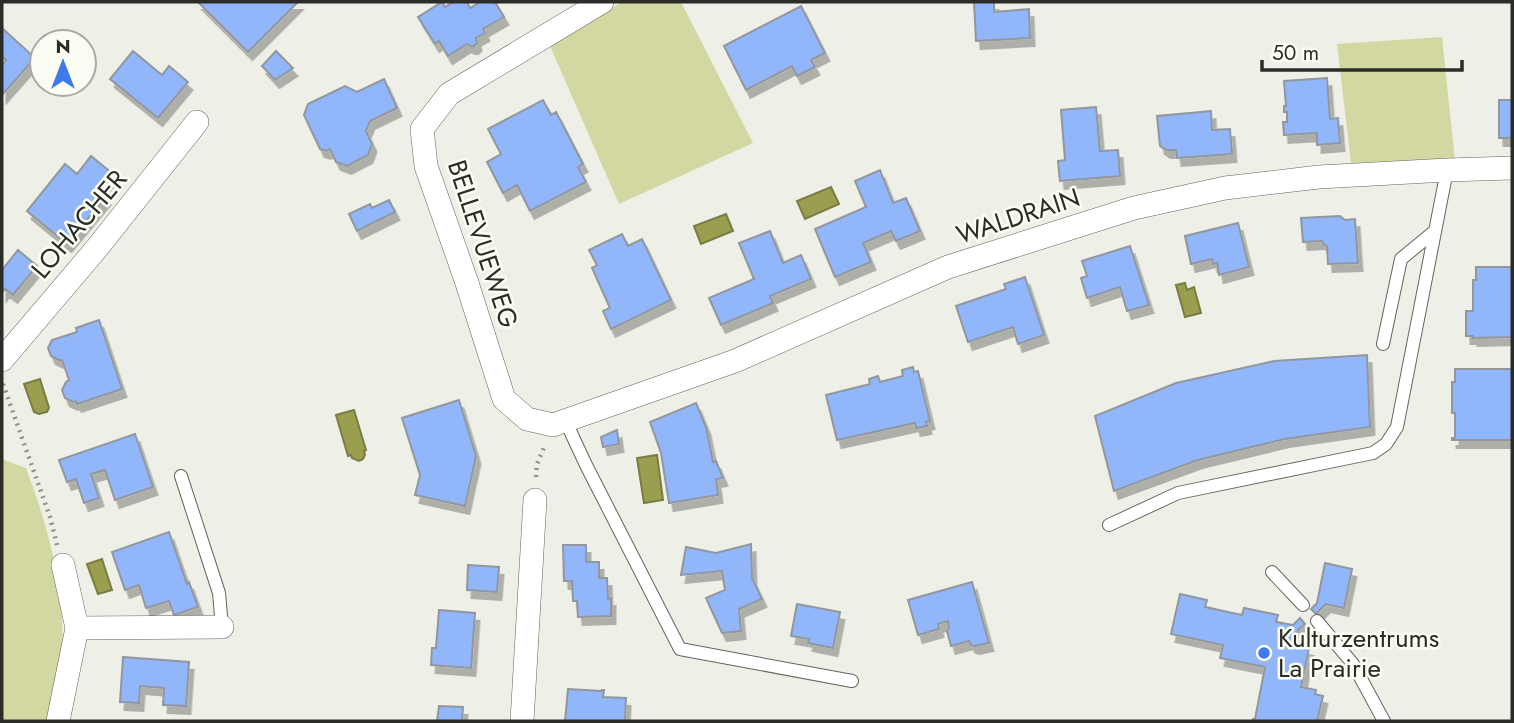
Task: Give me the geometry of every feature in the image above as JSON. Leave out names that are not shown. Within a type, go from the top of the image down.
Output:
[{"type":"street","name":"BELLEVUEWEG","points":[[559,422],[527,419],[503,399],[467,283],[426,166],[422,129],[450,94],[601,2]]},
{"type":"street","name":"LOHACHER","points":[[2,360],[97,248],[197,122]]},
{"type":"street","name":"WALDRAIN","points":[[559,422],[735,361],[948,267],[1134,208],[1225,188],[1319,177],[1512,168]]},
{"type":"street","points":[[522,721],[534,500]]},
{"type":"street","points":[[58,721],[78,628],[63,565]]},
{"type":"street","points":[[78,628],[222,627]]},
{"type":"lane","points":[[1109,525],[1178,492],[1373,453],[1386,444],[1397,427],[1447,170]]},
{"type":"lane","points":[[1383,344],[1401,259],[1435,231]]},
{"type":"lane","points":[[559,422],[592,478],[680,649],[852,681]]},
{"type":"lane","points":[[181,476],[219,593],[222,627]]},
{"type":"lane","points":[[1272,572],[1303,605]]},
{"type":"lane","points":[[1317,621],[1353,664],[1384,721]]},
{"type":"path","points":[[2,380],[50,517],[63,565]]},
{"type":"path","points":[[534,500],[537,464],[559,422]]},
{"type":"shaded area","points":[[622,2],[681,2],[753,143],[619,204],[550,46]]},
{"type":"shaded area","points":[[1442,37],[1455,161],[1351,163],[1337,44]]},
{"type":"shaded area","points":[[831,187],[839,204],[805,219],[797,201]]},
{"type":"shaded area","points":[[726,214],[733,231],[701,244],[694,226]]},
{"type":"shaded area","points":[[1185,283],[1187,290],[1194,287],[1201,313],[1185,317],[1176,285]]},
{"type":"shaded area","points":[[40,379],[49,408],[47,412],[39,414],[34,412],[24,384]]},
{"type":"shaded area","points":[[354,410],[366,450],[363,459],[359,461],[351,455],[348,456],[336,415]]},
{"type":"shaded area","points":[[657,455],[663,500],[644,503],[637,458]]},
{"type":"shaded area","points":[[2,459],[26,468],[54,561],[63,633],[58,682],[48,721],[2,721]]},
{"type":"shaded area","points":[[102,559],[112,590],[98,594],[87,564]]},
{"type":"building","points":[[198,2],[298,2],[248,52]]},
{"type":"building","points":[[442,2],[445,7],[453,2],[467,2],[470,8],[480,2],[495,2],[504,17],[483,29],[485,33],[476,38],[477,43],[474,46],[467,44],[448,56],[439,41],[435,44],[418,17]]},
{"type":"building","points":[[974,2],[994,2],[994,12],[1029,9],[1030,38],[976,41]]},
{"type":"building","points":[[801,6],[825,53],[811,60],[815,67],[797,76],[792,66],[746,90],[724,46]]},
{"type":"building","points":[[2,28],[28,52],[28,66],[2,95],[2,65],[6,60],[2,57]]},
{"type":"building","points":[[133,51],[162,75],[169,66],[188,82],[158,118],[110,79]]},
{"type":"building","points":[[276,51],[293,68],[275,80],[262,66]]},
{"type":"building","points":[[1327,78],[1330,119],[1338,118],[1340,143],[1317,145],[1317,133],[1284,135],[1283,122],[1287,122],[1287,112],[1284,112],[1284,81]]},
{"type":"building","points":[[384,79],[397,108],[370,121],[366,131],[372,144],[368,155],[347,166],[336,162],[330,149],[320,149],[304,115],[308,104],[345,86],[357,92]]},
{"type":"building","points":[[543,100],[551,115],[556,112],[583,164],[578,167],[586,182],[530,211],[517,185],[503,193],[487,162],[501,154],[488,129]]},
{"type":"building","points":[[1499,100],[1512,100],[1512,138],[1499,138]]},
{"type":"building","points":[[1096,107],[1100,151],[1118,150],[1120,176],[1060,181],[1058,161],[1065,160],[1061,110]]},
{"type":"building","points":[[1211,111],[1212,130],[1230,129],[1232,154],[1177,158],[1176,150],[1166,150],[1160,146],[1157,116]]},
{"type":"building","points":[[91,156],[113,174],[99,191],[106,197],[67,244],[27,211],[65,164],[77,174]]},
{"type":"building","points":[[880,170],[893,203],[906,198],[920,231],[896,241],[891,231],[863,243],[871,262],[835,277],[815,229],[866,207],[855,181]]},
{"type":"building","points":[[389,200],[395,212],[357,231],[349,214],[370,204],[372,208]]},
{"type":"building","points":[[1340,216],[1345,220],[1355,219],[1358,263],[1328,264],[1327,246],[1322,241],[1303,242],[1301,218]]},
{"type":"building","points":[[1238,223],[1249,267],[1219,275],[1217,263],[1213,264],[1212,259],[1191,264],[1185,236]]},
{"type":"building","points":[[770,231],[783,263],[801,255],[811,279],[770,296],[773,303],[721,325],[709,298],[754,279],[739,243]]},
{"type":"building","points":[[622,234],[628,246],[642,239],[671,300],[611,329],[603,311],[610,308],[592,268],[597,265],[589,250]]},
{"type":"building","points":[[1130,246],[1149,305],[1127,311],[1120,287],[1087,298],[1081,278],[1087,276],[1082,261]]},
{"type":"building","points":[[18,250],[37,266],[13,295],[5,289],[2,293],[2,270]]},
{"type":"building","points":[[1476,267],[1512,267],[1512,337],[1466,336],[1466,311],[1473,311],[1473,280],[1476,280]]},
{"type":"building","points":[[1025,277],[1044,335],[1018,344],[1013,327],[968,342],[956,306],[1006,289],[1004,284]]},
{"type":"building","points":[[99,320],[122,389],[77,404],[76,401],[65,398],[62,390],[69,380],[62,360],[51,356],[48,348],[52,340],[77,332],[76,328]]},
{"type":"building","points":[[1367,355],[1370,427],[1285,439],[1198,460],[1114,491],[1095,416],[1176,383],[1274,361]]},
{"type":"building","points":[[913,367],[914,372],[918,371],[930,421],[926,422],[927,426],[916,428],[915,423],[837,440],[826,395],[870,384],[869,379],[878,376],[880,382],[903,376],[902,370]]},
{"type":"building","points":[[1455,369],[1512,369],[1512,440],[1452,440],[1455,438],[1452,382],[1455,382]]},
{"type":"building","points":[[459,400],[476,456],[465,506],[415,495],[420,475],[402,418]]},
{"type":"building","points":[[696,403],[706,427],[713,462],[716,461],[723,478],[716,479],[718,495],[669,503],[661,453],[650,422]]},
{"type":"building","points":[[617,430],[619,444],[603,447],[601,437]]},
{"type":"building","points":[[135,434],[153,487],[115,500],[105,470],[91,474],[99,498],[84,503],[76,479],[67,482],[59,460]]},
{"type":"building","points":[[169,532],[198,607],[174,615],[169,601],[146,608],[139,585],[125,590],[112,552]]},
{"type":"building","points":[[751,544],[752,578],[762,599],[739,609],[741,631],[722,633],[706,598],[725,590],[722,571],[681,575],[686,547],[716,553]]},
{"type":"building","points":[[563,545],[586,545],[586,562],[599,562],[599,578],[607,578],[611,616],[578,617],[577,601],[573,601],[572,581],[564,581]]},
{"type":"building","points":[[1325,563],[1352,569],[1344,608],[1326,604],[1316,614],[1311,609],[1317,603]]},
{"type":"building","points":[[468,565],[499,567],[497,592],[467,590]]},
{"type":"building","points":[[972,582],[989,643],[975,646],[969,641],[951,646],[947,631],[948,621],[938,624],[939,629],[918,635],[908,600]]},
{"type":"building","name":"Kulturzentrums La Prairie","points":[[1180,594],[1207,600],[1205,607],[1242,615],[1244,608],[1278,615],[1276,622],[1293,625],[1300,618],[1305,624],[1298,630],[1295,645],[1309,648],[1301,687],[1316,690],[1315,694],[1323,696],[1317,721],[1253,721],[1265,667],[1220,658],[1223,645],[1171,634]]},
{"type":"building","points":[[797,604],[840,612],[833,648],[791,636]]},
{"type":"building","points":[[439,610],[475,613],[471,668],[431,665],[432,648],[436,648]]},
{"type":"building","points":[[123,657],[189,662],[186,706],[163,705],[164,688],[140,686],[139,703],[120,702]]},
{"type":"building","points":[[568,689],[604,690],[603,697],[626,698],[625,721],[565,721]]},
{"type":"building","points":[[439,706],[463,707],[462,721],[437,721]]},
{"type":"place","name":"Kulturzentrums La Prairie","points":[[1264,653]]}]
